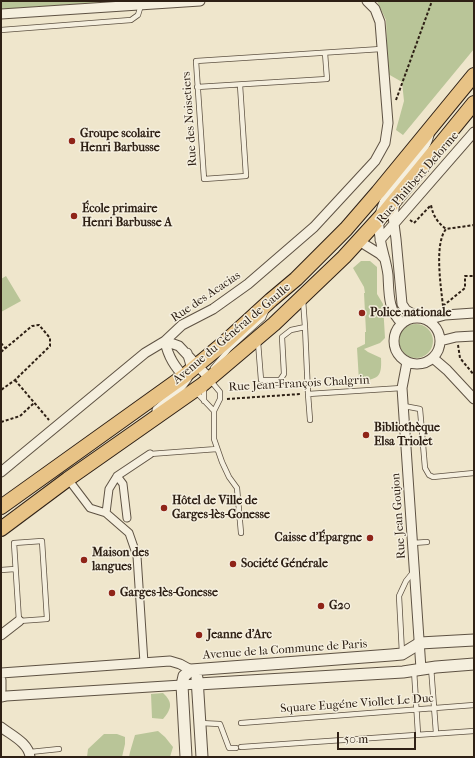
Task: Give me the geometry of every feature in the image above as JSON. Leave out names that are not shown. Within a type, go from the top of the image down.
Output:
[{"type":"main road","name":"Avenue du Général de Gaulle","points":[[1,507],[189,373],[301,274],[356,217],[474,75]]},
{"type":"main road","name":"Avenue du Général de Gaulle","points":[[1,529],[68,479],[204,382],[257,338],[387,215],[395,198],[474,103]]},
{"type":"street","points":[[1,14],[200,1]]},
{"type":"street","name":"Rue des Acacias","points":[[1,472],[145,353],[165,341],[182,325],[213,309],[248,284],[314,227],[375,161],[385,143],[388,124],[380,22],[375,9],[367,1]]},
{"type":"street","name":"Avenue du Général de Gaulle","points":[[380,240],[399,178],[424,148],[432,127]]},
{"type":"street","name":"Rue Philibert Delorme","points":[[380,240],[387,215],[407,210],[474,132]]},
{"type":"street","points":[[356,217],[369,209],[387,215],[396,239],[402,304],[406,310],[423,319],[435,325],[439,333],[440,341],[438,351],[433,358],[425,363],[416,364],[407,362],[400,357],[395,349],[394,340],[396,331],[402,323],[409,319],[423,319],[445,315],[474,313]]},
{"type":"street","points":[[380,240],[386,260],[392,312],[402,323]]},
{"type":"street","points":[[359,241],[380,254],[386,260]]},
{"type":"street","points":[[440,341],[456,337],[474,336]]},
{"type":"street","points":[[116,445],[131,430],[158,409],[189,373],[187,354],[179,346],[165,341]]},
{"type":"street","points":[[165,341],[173,364],[204,382]]},
{"type":"street","points":[[433,358],[447,370],[474,399]]},
{"type":"street","name":"Rue Jean Goujon","points":[[407,362],[402,388],[422,669]]},
{"type":"street","points":[[189,373],[204,382]]},
{"type":"street","points":[[106,513],[109,489],[117,476],[150,454]]},
{"type":"street","points":[[117,476],[123,484],[127,518]]},
{"type":"street","points":[[68,479],[90,508],[106,513],[129,533],[137,556],[144,663]]},
{"type":"street","points":[[1,635],[19,621]]},
{"type":"street","name":"Avenue de la Commune de Paris","points":[[1,673],[170,661],[191,670],[402,654],[420,643],[474,640]]},
{"type":"street","points":[[1,697],[422,669],[474,664]]},
{"type":"street","points":[[186,757],[182,685],[184,676],[191,670],[195,675],[198,684],[202,757]]},
{"type":"street","points":[[1,680],[1,690]]},
{"type":"street","points":[[1,727],[24,744],[30,754]]},
{"type":"lane","points":[[1,30],[131,20],[138,15],[141,5]]},
{"type":"lane","name":"Rue des Noisetiers","points":[[240,85],[246,176],[204,179],[196,61],[381,49]]},
{"type":"lane","points":[[197,87],[327,79],[325,52]]},
{"type":"lane","points":[[303,296],[310,420]]},
{"type":"lane","points":[[214,411],[204,401],[204,382],[224,354],[263,318],[271,300]]},
{"type":"lane","points":[[257,338],[261,380],[280,380],[284,374],[282,337],[291,330],[305,327]]},
{"type":"lane","points":[[204,382],[204,401]]},
{"type":"lane","name":"Rue Jean-François Chalgrin","points":[[204,382],[217,387],[220,392],[220,399]]},
{"type":"lane","name":"Rue Jean-François Chalgrin","points":[[308,394],[402,388]]},
{"type":"lane","points":[[220,399],[214,411],[214,439],[228,477],[237,488],[241,534]]},
{"type":"lane","points":[[404,406],[420,409],[425,468],[429,475],[433,477],[474,473]]},
{"type":"lane","points":[[150,454],[217,450]]},
{"type":"lane","points":[[42,542],[47,620],[19,621],[15,569],[14,543],[42,542]]},
{"type":"lane","points":[[413,543],[426,542]]},
{"type":"lane","points":[[1,570],[15,569]]},
{"type":"lane","points":[[402,654],[399,596],[406,581],[415,570]]},
{"type":"lane","points":[[422,669],[434,708],[436,733]]},
{"type":"lane","points":[[418,734],[417,710],[422,669]]},
{"type":"lane","name":"Square Eugéne Viollet Le Duc","points":[[242,723],[474,706]]},
{"type":"lane","points":[[200,723],[220,724],[229,748],[474,730]]},
{"type":"lane","points":[[30,754],[59,749]]},
{"type":"path","points":[[387,115],[394,107],[432,1]]},
{"type":"path","points":[[407,210],[408,218],[414,223],[431,205],[434,215],[439,223],[446,229]]},
{"type":"path","points":[[443,306],[439,250],[442,234],[446,229],[474,225]]},
{"type":"path","points":[[1,352],[32,326],[39,325],[50,338],[50,346],[15,380],[1,390]]},
{"type":"path","points":[[1,343],[5,348]]},
{"type":"path","points":[[15,380],[55,427]]},
{"type":"path","name":"Rue Jean-François Chalgrin","points":[[220,399],[308,394]]},
{"type":"path","points":[[1,422],[20,416],[34,403]]},
{"type":"green space","points":[[1,1],[122,1],[1,9]]},
{"type":"green space","points":[[377,1],[474,1],[474,49],[403,135],[396,130],[404,101],[402,82],[388,74],[386,20]]},
{"type":"green space","points":[[361,261],[370,261],[377,267],[377,294],[383,304],[385,338],[380,343],[364,349],[381,358],[381,370],[378,376],[359,381],[357,348],[365,344],[365,293],[364,287],[353,268]]},
{"type":"green space","points":[[6,276],[21,301],[1,312],[1,279]]},
{"type":"green space","points":[[419,324],[428,329],[432,334],[432,348],[428,353],[423,357],[413,358],[409,357],[400,348],[399,338],[400,334],[409,325]]},
{"type":"green space","points":[[163,693],[170,703],[170,709],[163,719],[152,718],[151,694]]},
{"type":"green space","points":[[158,731],[173,747],[170,757],[129,757],[135,735]]},
{"type":"green space","points":[[104,734],[117,734],[125,737],[122,757],[87,757],[88,749]]},
{"type":"place","name":"Groupe scolaire Henri Barbusse","points":[[72,141]]},
{"type":"place","name":"École primaire Henri Barbusse A","points":[[74,216]]},
{"type":"place","name":"Police nationale","points":[[362,313]]},
{"type":"place","name":"Bibliothèque Elsa Triolet","points":[[366,435]]},
{"type":"place","name":"Hôtel de Ville de Garges-lès-Gonesse","points":[[164,508]]},
{"type":"place","name":"Caisse d'Épargne","points":[[370,538]]},
{"type":"place","name":"Maison des langues","points":[[84,560]]},
{"type":"place","name":"Société Générale","points":[[233,564]]},
{"type":"place","name":"Garges-lès-Gonesse","points":[[112,593]]},
{"type":"place","name":"G20","points":[[321,606]]},
{"type":"place","name":"Jeanne d'Arc","points":[[199,635]]}]
